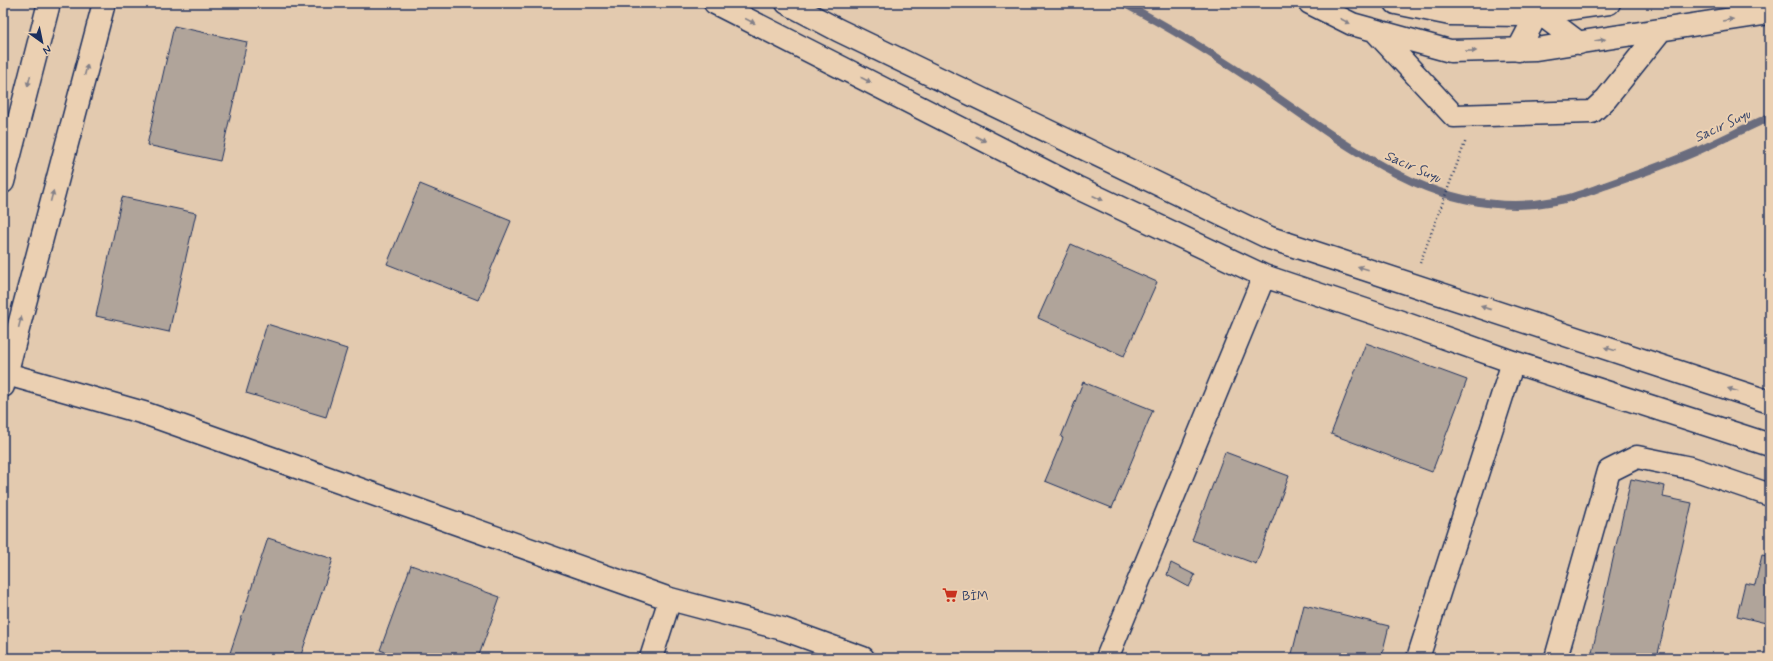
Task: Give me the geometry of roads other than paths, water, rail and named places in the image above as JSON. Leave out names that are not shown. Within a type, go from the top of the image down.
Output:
[{"type":"street","points":[[3,182],[49,3]]},
{"type":"street","points":[[104,3],[5,380],[144,413],[670,599],[783,629],[863,658]]},
{"type":"street","points":[[715,3],[1076,188],[1264,276],[1398,321],[1513,362],[1770,446]]},
{"type":"street","points":[[788,3],[838,30],[1270,238],[1770,402]]},
{"type":"street","points":[[1310,3],[1352,24],[1376,32],[1450,51],[1536,49],[1770,13]]},
{"type":"street","points":[[1396,3],[1450,14],[1523,15],[1537,8],[1609,3]]},
{"type":"street","points":[[1518,50],[1537,8]]},
{"type":"street","points":[[1537,8],[1579,43]]},
{"type":"street","points":[[1376,32],[1454,116],[1592,112],[1606,99],[1662,30]]},
{"type":"street","points":[[1108,658],[1264,276]]},
{"type":"street","points":[[1418,658],[1513,362]]},
{"type":"street","points":[[1556,658],[1609,471],[1637,457],[1691,468],[1770,494]]},
{"type":"street","points":[[651,658],[670,599]]},
{"type":"waterway","name":"Sacır Suyu","points":[[1123,3],[1215,56],[1367,158],[1402,176],[1438,191],[1475,201],[1514,205],[1555,201],[1569,198],[1674,161],[1770,117]]},
{"type":"place","name":"BİM","points":[[950,595]]}]
